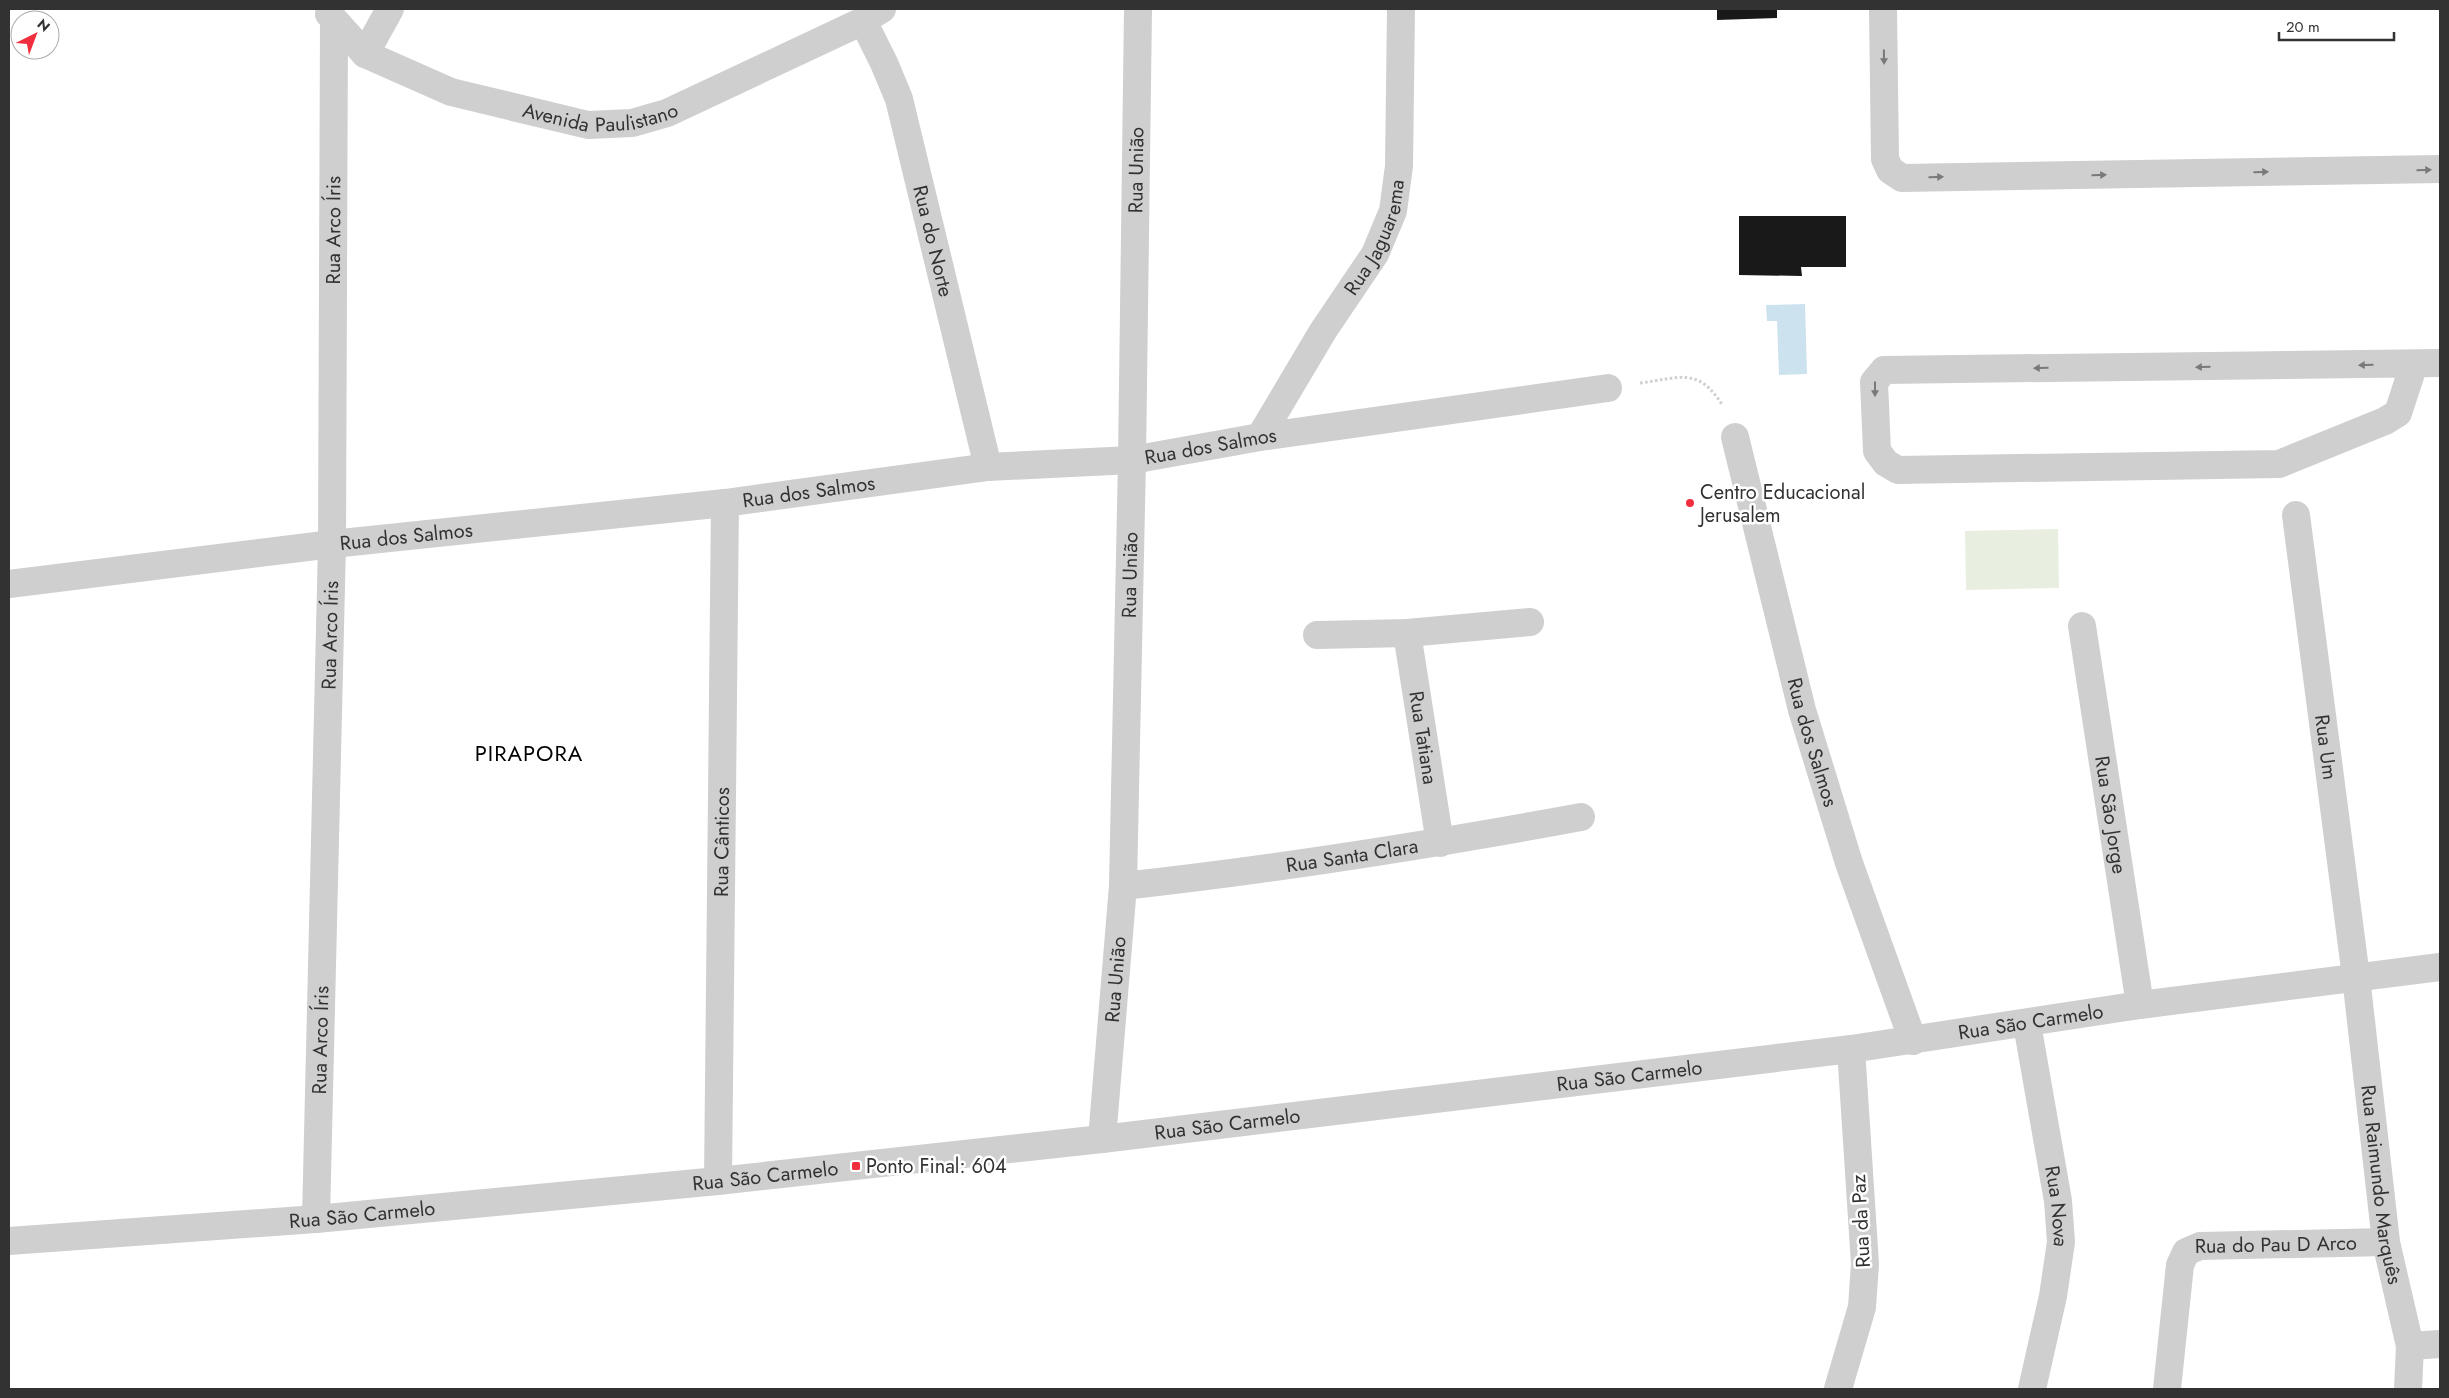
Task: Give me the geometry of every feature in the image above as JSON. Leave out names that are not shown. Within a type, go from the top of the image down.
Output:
[{"type":"street","points":[[365,54],[390,9]]},
{"type":"street","name":"Rua União","points":[[1102,1139],[1123,886],[1132,460],[1138,9]]},
{"type":"street","name":"Rua Jaguarema","points":[[1260,437],[1323,331],[1375,254],[1393,211],[1399,166],[1401,9]]},
{"type":"street","points":[[1883,9],[1885,159],[1890,170],[1902,178],[2440,169]]},
{"type":"street","name":"Avenida Paulistano","points":[[330,15],[365,54],[451,92],[588,125],[632,123],[667,113],[873,15]]},
{"type":"street","name":"Rua Arco Íris","points":[[316,1219],[332,544],[330,15]]},
{"type":"street","name":"Rua do Norte","points":[[873,15],[884,63],[899,99],[988,467]]},
{"type":"street","points":[[2427,364],[2398,413],[2385,421],[2279,464],[1898,470],[1886,463],[1877,451],[1874,382],[1884,370],[2427,364]]},
{"type":"street","name":"Rua dos Salmos","points":[[9,584],[332,544],[725,503],[988,467],[1132,460],[1260,437],[1608,388]]},
{"type":"street","name":"Rua dos Salmos","points":[[1734,437],[1802,710],[1849,863],[1913,1040]]},
{"type":"street","name":"Rua Cânticos","points":[[718,1181],[725,503]]},
{"type":"street","name":"Rua Um","points":[[2296,516],[2356,978]]},
{"type":"street","points":[[1316,634],[1407,633],[1530,622]]},
{"type":"street","name":"Rua São Jorge","points":[[2082,626],[2140,1005]]},
{"type":"street","name":"Rua Tatiana","points":[[1407,633],[1440,842]]},
{"type":"street","name":"Rua Santa Clara","points":[[1123,886],[1253,871],[1440,842],[1581,817]]},
{"type":"street","name":"Rua São Carmelo","points":[[9,1241],[316,1219],[718,1181],[1102,1139],[1851,1050],[2140,1005],[2440,967]]},
{"type":"street","name":"Rua Raimundo Marquês","points":[[2356,978],[2386,1242],[2410,1346],[2408,1389]]},
{"type":"street","name":"Rua Nova","points":[[2027,1024],[2058,1201],[2060,1242],[2053,1296],[2032,1389]]},
{"type":"street","name":"Rua da Paz","points":[[1838,1389],[1862,1307],[1865,1264],[1851,1050]]},
{"type":"street","name":"Rua do Pau D Arco","points":[[2167,1389],[2180,1265],[2186,1252],[2200,1246],[2386,1242]]},
{"type":"street","points":[[2410,1346],[2440,1344]]},
{"type":"path","points":[[1608,388],[1690,376],[1702,380],[1716,394],[1724,406],[1734,437]]},
{"type":"green space","points":[[2058,529],[2059,588],[1966,590],[1965,531]]},
{"type":"water","points":[[1805,304],[1807,374],[1779,375],[1777,321],[1767,321],[1766,305]]},
{"type":"building","points":[[1717,9],[1777,9],[1777,18],[1717,20]]},
{"type":"building","points":[[1739,216],[1846,216],[1846,267],[1801,267],[1802,276],[1739,275]]},
{"type":"place","name":"Centro Educacional Jerusalem","points":[[1690,503]]},
{"type":"place","name":"Ponto Final: 604","points":[[856,1166]]},
{"type":"district","name":"PIRAPORA","points":[[529,753]]}]
